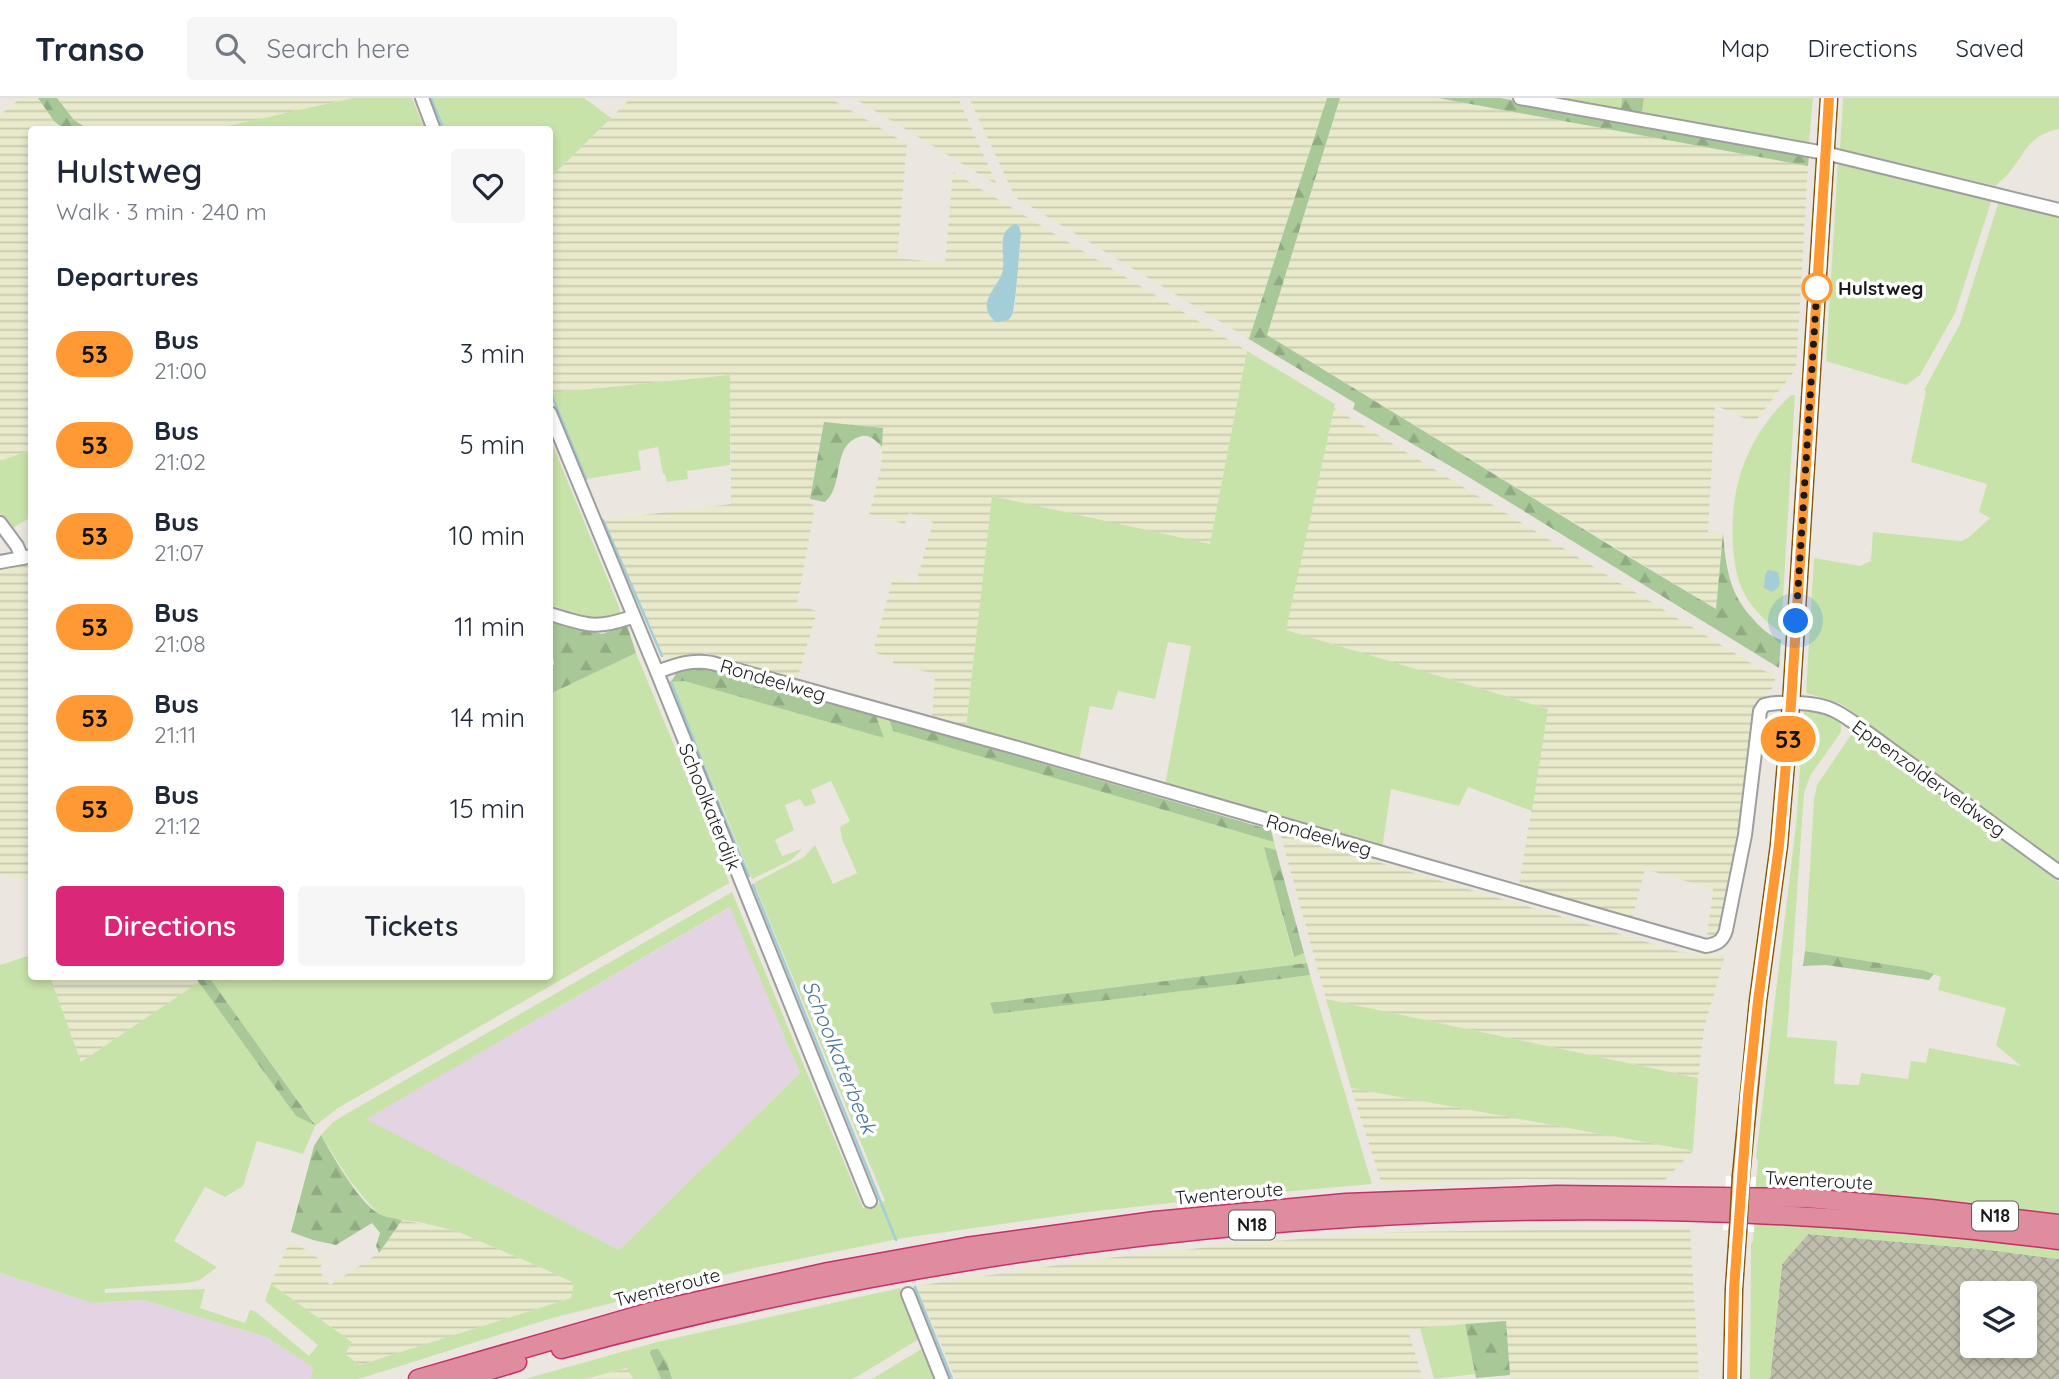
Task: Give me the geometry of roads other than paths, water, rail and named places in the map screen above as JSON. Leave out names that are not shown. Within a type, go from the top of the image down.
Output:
[{"type":"highway","name":"Twenteroute","points":[[418,1379],[654,1311],[828,1272],[966,1247],[1155,1222],[1346,1203],[1478,1197],[1807,1198],[2059,1224]]},
{"type":"highway","name":"Twenteroute","points":[[460,1379],[563,1348],[695,1315],[853,1281],[969,1260],[1158,1234],[1308,1220],[1556,1209],[1650,1209],[1930,1225],[2059,1240]]},
{"type":"main road","points":[[1732,1379],[1741,1177],[1758,1001],[1779,845],[1791,704],[1829,98]]},
{"type":"street","points":[[422,98],[432,126]]},
{"type":"street","points":[[1520,98],[1825,153],[2059,210]]},
{"type":"street","name":"Schoolkaterdijk","points":[[553,420],[870,1201]]},
{"type":"street","points":[[0,523],[27,557]]},
{"type":"street","points":[[0,562],[27,557]]},
{"type":"street","points":[[553,615],[583,624],[601,626],[632,617]]},
{"type":"street","name":"Rondeelweg","points":[[657,672],[683,662],[697,660],[712,663],[1706,946],[1719,942],[1726,930],[1745,835],[1760,711],[1764,705],[1791,704]]},
{"type":"street","name":"Eppenzolderveldweg","points":[[1791,704],[1815,705],[1833,710],[2059,872]]},
{"type":"street","points":[[908,1294],[943,1379]]},
{"type":"water","points":[[1015,224],[1019,226],[1021,234],[1013,312],[1008,320],[996,322],[989,314],[987,303],[1002,273],[1003,237]]},
{"type":"water","points":[[1768,570],[1778,572],[1780,582],[1778,588],[1772,592],[1764,588]]},
{"type":"waterway","name":"Schoolkaterbeek","points":[[431,98],[442,126]]},
{"type":"waterway","name":"Schoolkaterbeek","points":[[553,398],[586,479]]},
{"type":"waterway","name":"Schoolkaterbeek","points":[[603,520],[662,656]]},
{"type":"waterway","name":"Schoolkaterbeek","points":[[671,682],[749,876]]},
{"type":"waterway","name":"Schoolkaterbeek","points":[[753,885],[896,1240]]},
{"type":"waterway","name":"Schoolkaterbeek","points":[[915,1287],[952,1379]]},
{"type":"place","name":"Hulstweg","points":[[1817,288]]}]
